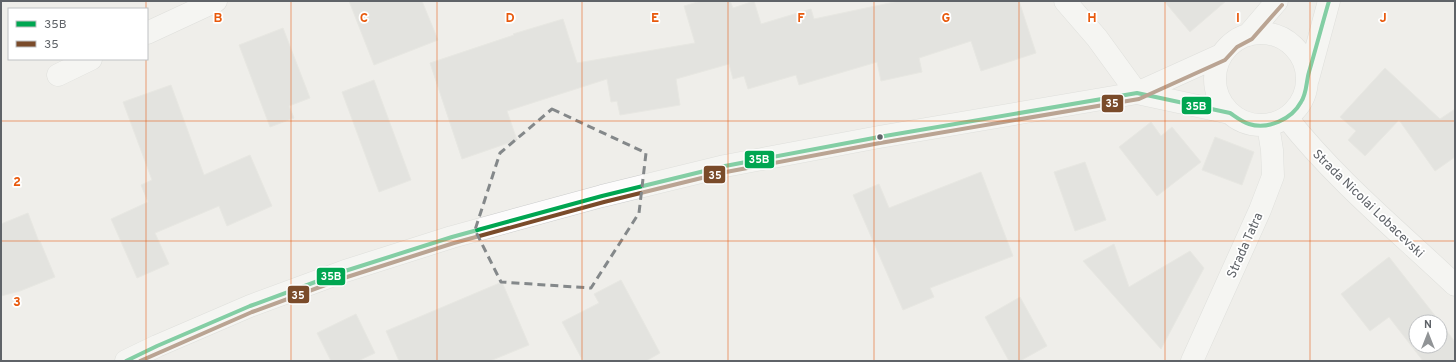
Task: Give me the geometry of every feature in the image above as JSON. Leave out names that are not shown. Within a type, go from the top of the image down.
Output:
[{"type":"street","points":[[148,33],[216,1]]},
{"type":"street","points":[[1065,1],[1097,38],[1137,93],[1230,113]]},
{"type":"street","points":[[126,361],[156,346],[250,306],[345,271],[452,237],[602,196],[725,166],[887,136],[1137,93],[1221,55],[1233,42],[1248,34],[1277,1]]},
{"type":"street","points":[[1221,55],[1216,70],[1215,85],[1220,101],[1230,113],[1241,121],[1254,125],[1277,122],[1295,111],[1304,96],[1329,1]]},
{"type":"street","points":[[1248,34],[1262,33],[1277,36],[1289,42],[1299,52],[1306,66],[1307,80]]},
{"type":"street","points":[[58,75],[90,60]]},
{"type":"street","name":"Strada Nicolai Lobacevski","points":[[1277,122],[1307,144],[1331,169],[1455,285]]},
{"type":"street","name":"Strada Tatra","points":[[1192,361],[1260,210],[1273,176],[1272,150],[1277,122]]},
{"type":"highlighted area","points":[[552,109],[646,153],[639,213],[591,288],[501,282],[475,230],[500,153]]},
{"type":"building","points":[[349,1],[422,1],[438,40],[374,65]]},
{"type":"building","points":[[701,1],[730,1],[733,8],[754,1],[761,24],[811,9],[814,19],[899,1],[1019,1],[1036,53],[981,71],[971,41],[919,58],[922,72],[881,81],[877,62],[799,85],[796,75],[748,89],[744,76],[733,79],[729,64],[676,79],[680,105],[620,115],[617,101],[611,102],[607,79],[507,111],[517,140],[462,159],[430,63],[514,35],[513,34],[563,19],[577,63],[695,43],[684,6]]},
{"type":"building","points":[[1164,1],[1226,1],[1190,32]]},
{"type":"building","points":[[283,28],[310,98],[289,106],[294,118],[270,127],[239,45]]},
{"type":"building","points":[[1385,68],[1440,119],[1455,109],[1455,157],[1435,171],[1399,120],[1365,156],[1348,140],[1356,131],[1340,117]]},
{"type":"building","points":[[374,80],[411,180],[379,192],[342,92]]},
{"type":"building","points":[[171,85],[204,175],[250,155],[272,206],[227,226],[219,206],[155,233],[169,264],[137,278],[111,219],[148,202],[141,185],[152,180],[123,102]]},
{"type":"building","points":[[1151,122],[1161,136],[1172,127],[1201,162],[1157,196],[1119,147]]},
{"type":"building","points":[[1215,137],[1254,152],[1242,185],[1202,170]]},
{"type":"building","points":[[1085,162],[1106,220],[1075,231],[1054,172]]},
{"type":"building","points":[[981,172],[1013,256],[930,288],[934,297],[903,310],[853,195],[879,184],[889,208]]},
{"type":"building","points":[[28,213],[55,277],[20,291],[1,296],[1,224]]},
{"type":"building","points":[[1114,244],[1129,287],[1190,251],[1204,268],[1161,349],[1083,261]]},
{"type":"building","points":[[1389,257],[1434,314],[1408,314],[1408,342],[1389,317],[1370,331],[1341,294]]},
{"type":"building","points":[[621,280],[660,353],[646,361],[583,361],[562,322],[599,303],[594,294]]},
{"type":"building","points":[[502,282],[529,345],[490,361],[399,361],[386,331]]},
{"type":"building","points":[[1020,297],[1047,346],[1020,361],[1009,361],[985,317]]},
{"type":"building","points":[[356,314],[375,353],[358,361],[331,361],[317,333]]},
{"type":"building","points":[[1448,333],[1455,342],[1455,361],[1423,361],[1418,354],[1448,354]]},
{"type":"transit line","name":"35B","points":[[126,361],[250,306],[345,271],[452,237],[602,196],[725,166],[879,137],[1137,93],[1230,113],[1241,121],[1249,124],[1264,125],[1279,122],[1292,113],[1303,99],[1329,1]]},
{"type":"transit line","name":"35","points":[[140,361],[252,312],[347,277],[454,243],[604,202],[726,172],[880,143],[1139,99],[1225,60],[1237,47],[1252,39],[1282,5]]}]
